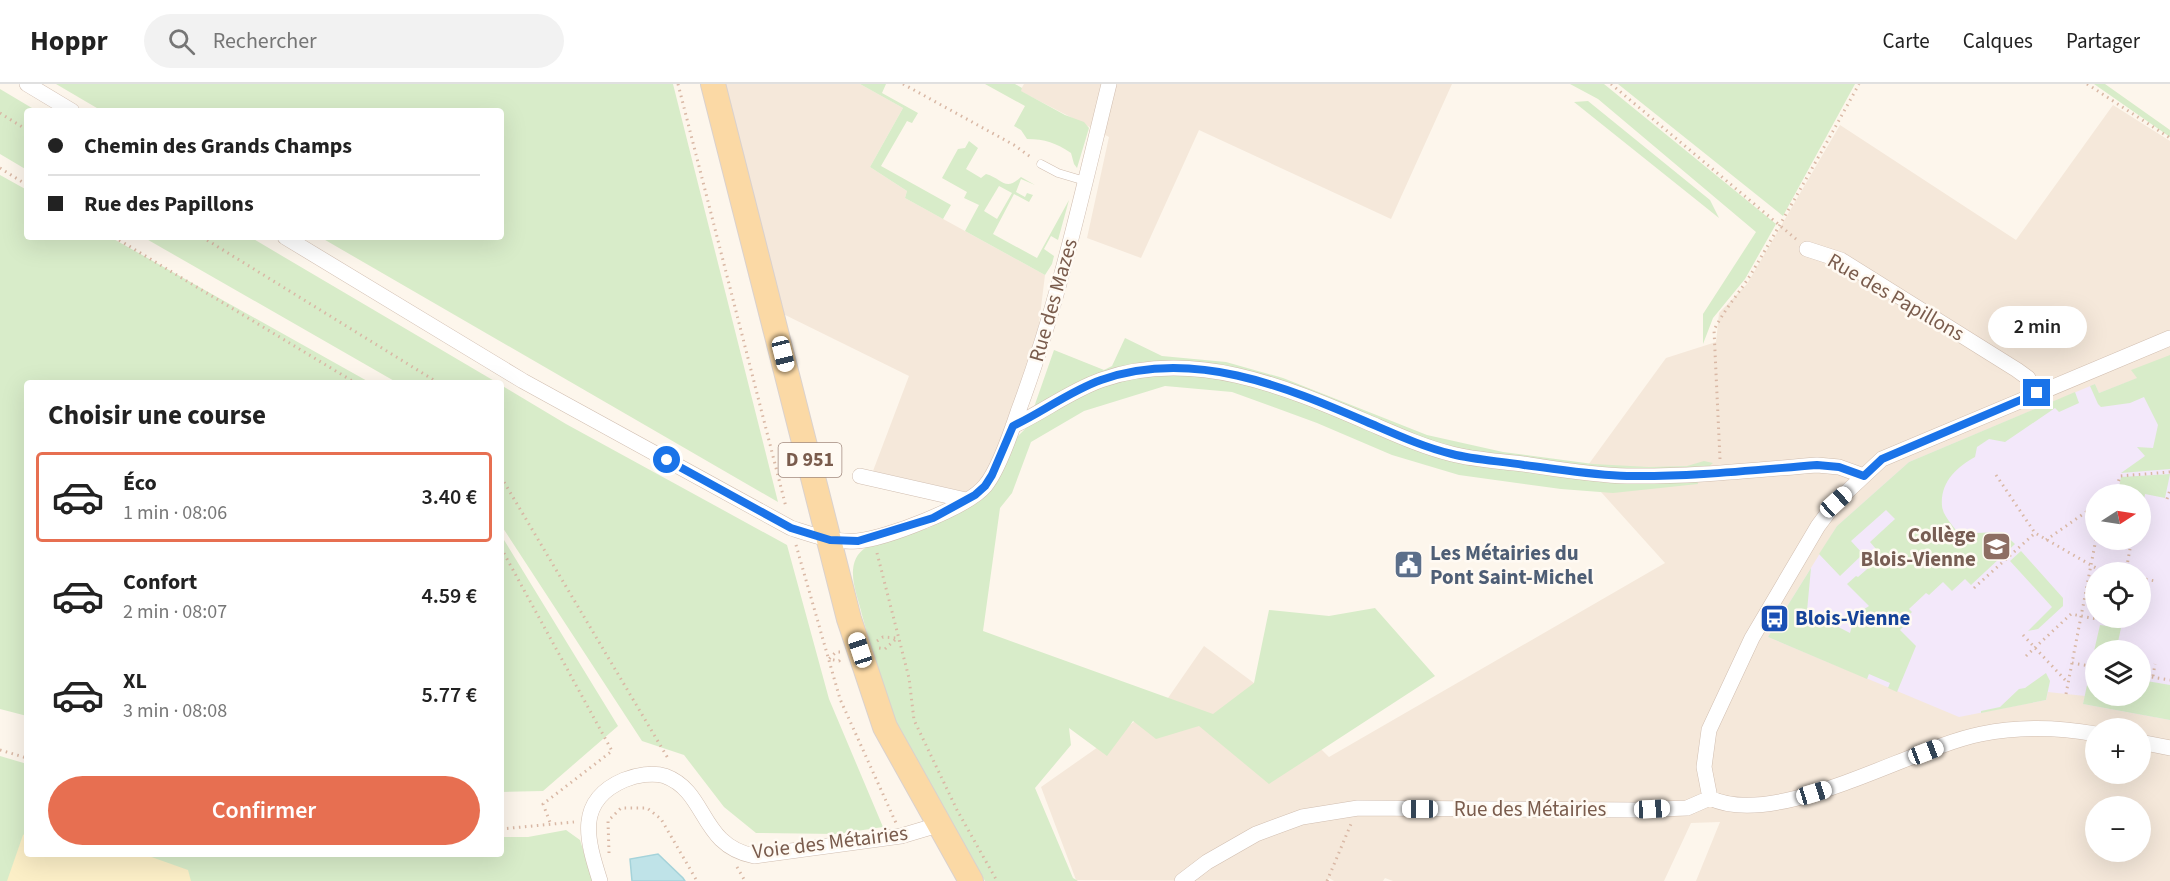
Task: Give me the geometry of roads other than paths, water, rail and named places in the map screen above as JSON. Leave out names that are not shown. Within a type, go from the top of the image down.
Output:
[{"type":"main road","name":"D 951","points":[[713,84],[849,619],[885,727],[971,881]]},
{"type":"street","points":[[27,84],[67,108]]},
{"type":"street","name":"Rue des Mazes","points":[[290,240],[523,381],[791,528],[830,540],[858,541],[933,518],[966,500],[985,486],[1013,426],[1033,372],[1109,84]]},
{"type":"street","name":"Rue des Papillons","points":[[1807,249],[1841,260],[2017,370],[2028,378],[2037,393]]},
{"type":"street","points":[[2085,733],[2041,727],[1980,734],[1944,744],[1842,784],[1789,800],[1743,807],[1722,804],[1710,798],[1704,767],[1709,730],[1752,638],[1818,526],[1836,502],[1882,459],[2170,338]]},
{"type":"street","points":[[1013,426],[1044,411],[1071,393],[1101,380],[1130,372],[1187,367],[1240,375],[1279,387],[1406,439],[1452,454],[1624,476],[1679,476],[1817,465],[1839,467],[1864,476]]},
{"type":"street","points":[[860,476],[966,500]]},
{"type":"street","points":[[2151,744],[2170,748]]},
{"type":"street","name":"Voie des Métairies","points":[[600,881],[589,846],[588,820],[595,802],[610,786],[630,777],[652,774],[664,776],[687,790],[721,842],[743,854],[754,856],[901,836],[938,825]]},
{"type":"street","name":"Rue des Métairies","points":[[1182,881],[1208,862],[1256,834],[1302,817],[1358,808],[1635,810],[1687,808],[1710,798]]},
{"type":"lane","points":[[1041,164],[1066,176],[1085,181]]},
{"type":"water","points":[[658,854],[685,881],[632,881],[630,859]]},
{"type":"place","name":"Collège Blois-Vienne","points":[[1997,547]]},
{"type":"place","name":"Les Métairies du Pont Saint-Michel","points":[[1409,565]]},
{"type":"place","name":"Blois-Vienne","points":[[1774,618]]}]
